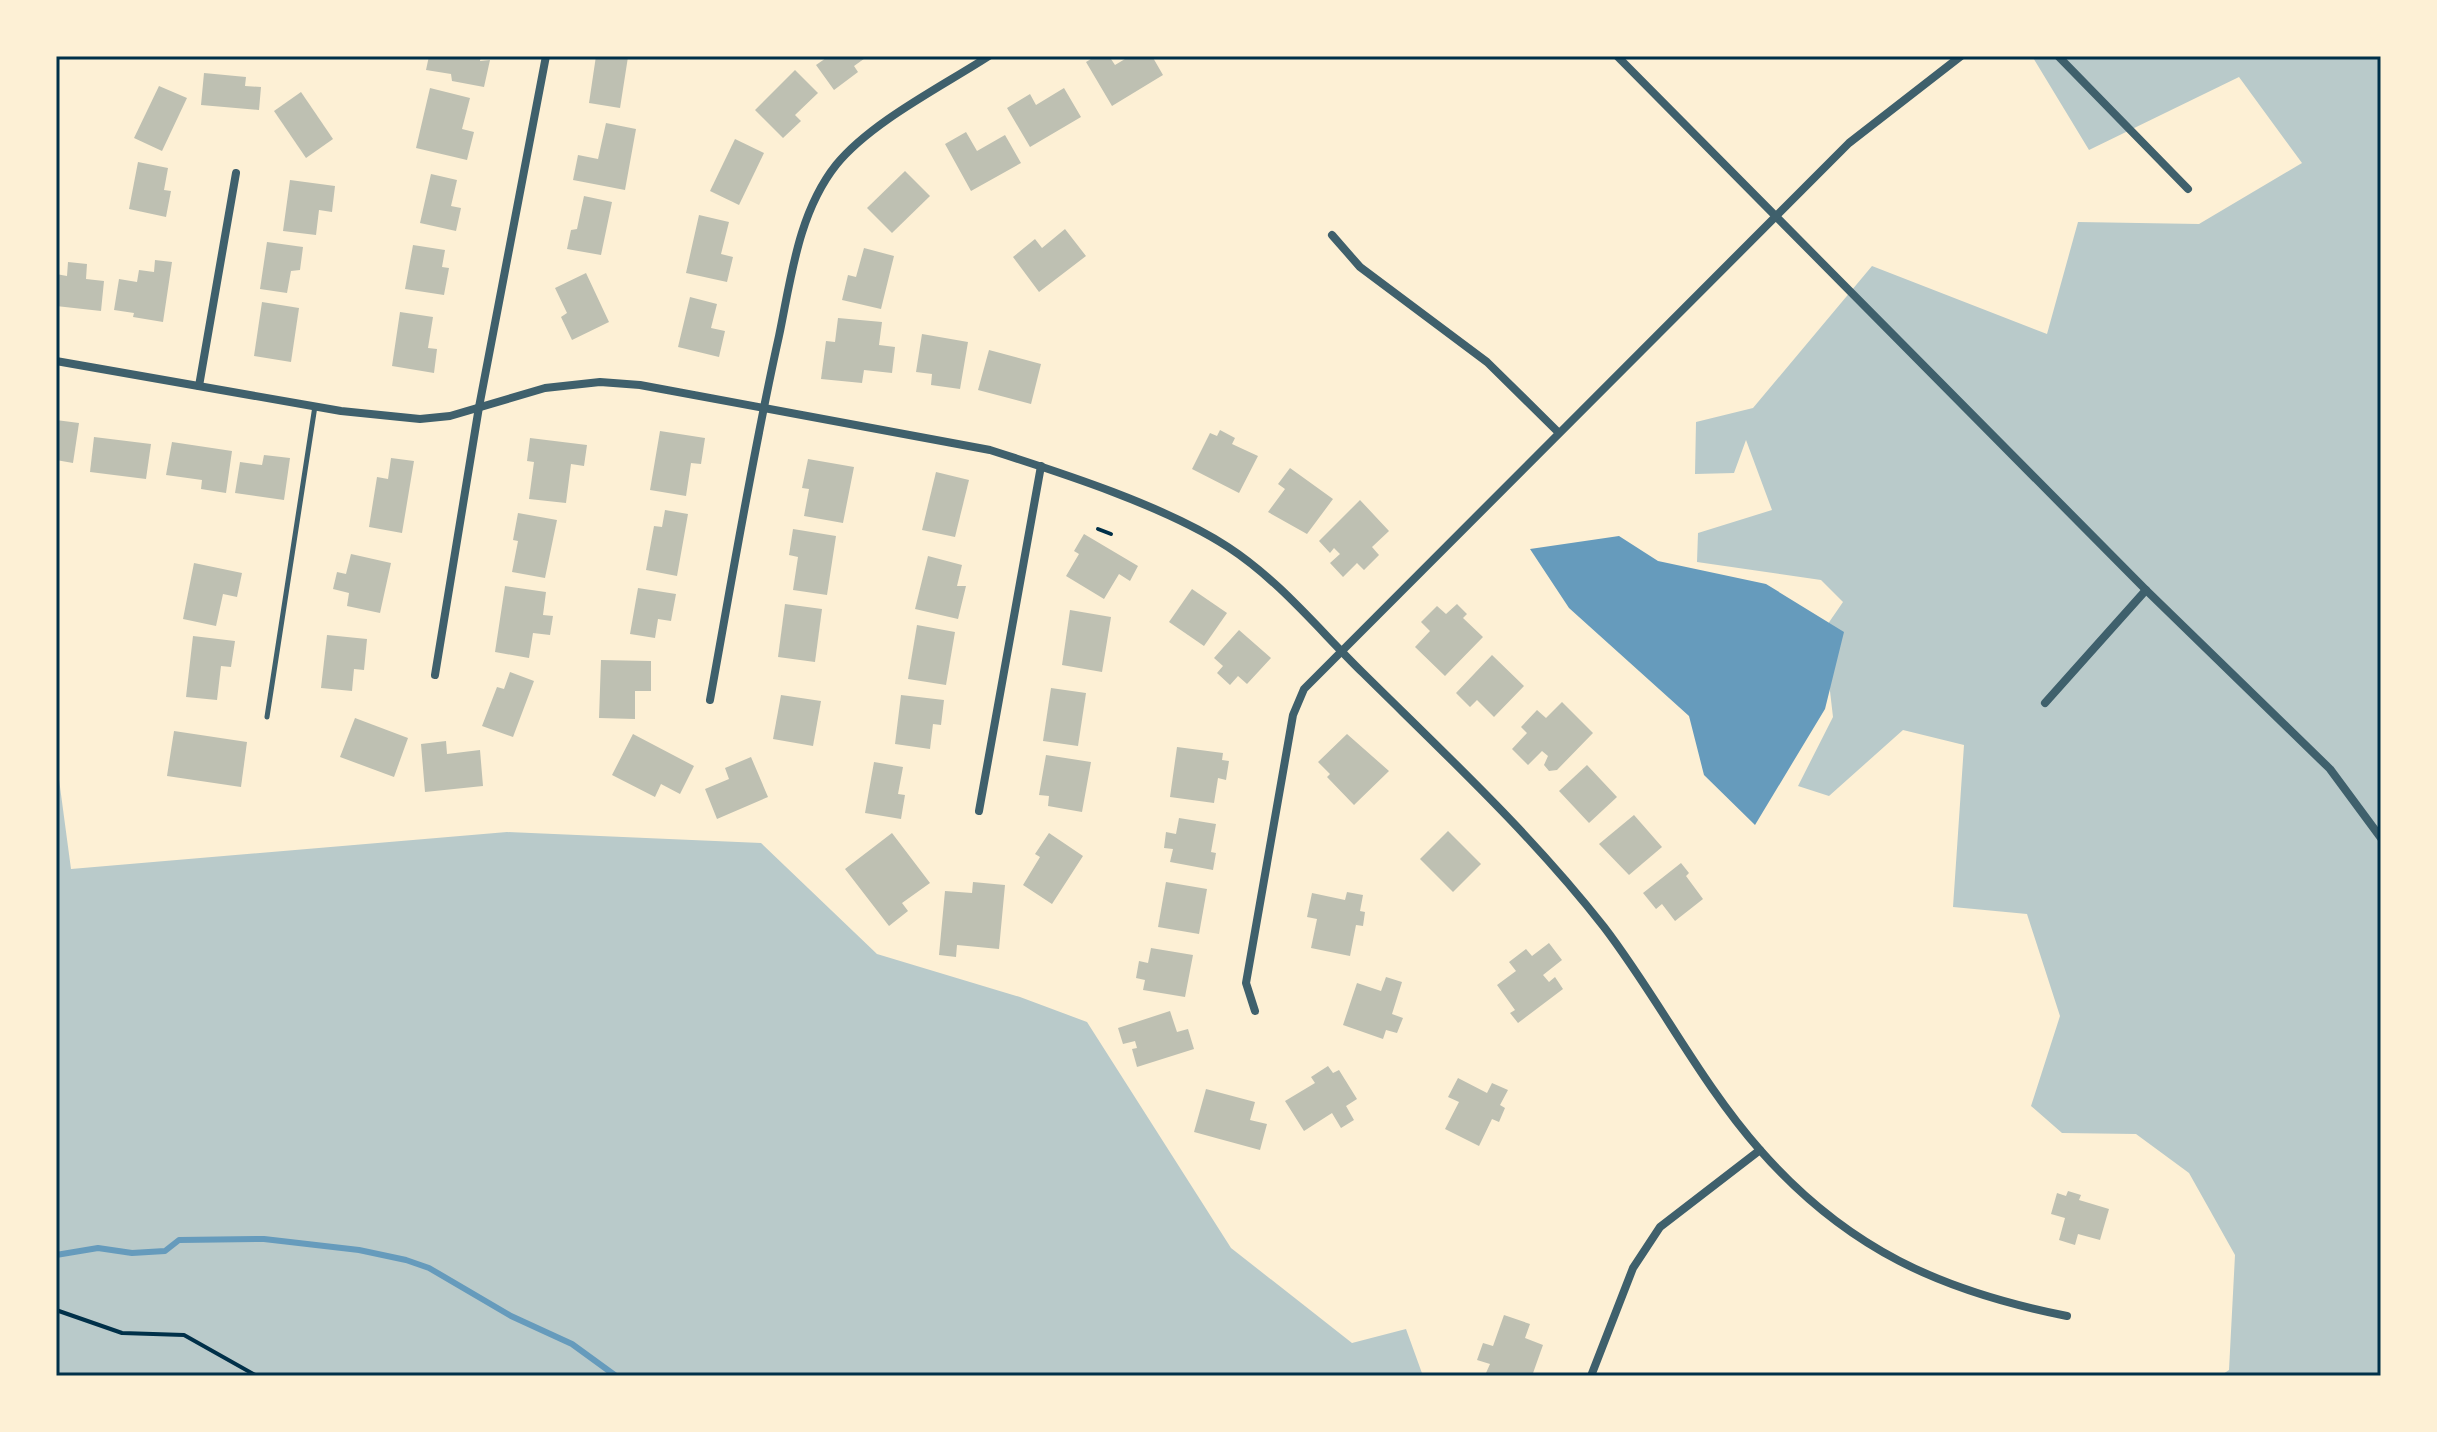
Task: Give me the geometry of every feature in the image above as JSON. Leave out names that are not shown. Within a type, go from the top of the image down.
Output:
[{"type":"street","points":[[435,675],[479,407],[546,56]]},
{"type":"street","points":[[710,700],[763,408],[800,240],[813,202],[836,165],[872,133],[989,56]]},
{"type":"street","points":[[1617,56],[1778,215],[2146,590],[2330,769],[2381,838]]},
{"type":"street","points":[[1255,1011],[1246,983],[1293,715],[1304,689],[1849,143],[1961,56]]},
{"type":"street","points":[[2058,56],[2188,189]]},
{"type":"street","points":[[199,386],[236,173]]},
{"type":"street","points":[[1332,235],[1360,267],[1487,362],[1558,432]]},
{"type":"street","points":[[56,361],[315,406],[420,419],[450,416],[545,388],[600,382],[640,385],[990,450],[1041,466],[1179,520],[1227,546],[1275,582],[1509,819],[1589,910],[1760,1150],[1851,1234],[1931,1279],[2000,1303],[2067,1316]]},
{"type":"street","points":[[979,811],[1041,466]]},
{"type":"street","points":[[2045,703],[2146,590]]},
{"type":"street","points":[[1591,1376],[1633,1268],[1660,1227],[1760,1150]]},
{"type":"lane","points":[[267,717],[315,406]]},
{"type":"path","points":[[1098,529],[1111,534]]},
{"type":"path","points":[[56,1310],[122,1333],[184,1335],[257,1376]]},
{"type":"shaded area","points":[[2032,56],[2381,56],[2381,1376],[2220,1376],[2229,1370],[2235,1255],[2189,1173],[2136,1134],[2062,1133],[2031,1106],[2060,1016],[2027,914],[1953,907],[1964,745],[1903,730],[1829,796],[1798,786],[1833,717],[1823,631],[1843,602],[1821,580],[1697,562],[1698,533],[1772,510],[1746,440],[1734,473],[1695,474],[1696,422],[1753,408],[1872,266],[2047,334],[2078,222],[2199,224],[2302,163],[2239,77],[2089,150]]},
{"type":"shaded area","points":[[56,757],[71,869],[507,832],[761,843],[877,954],[1020,997],[1087,1022],[1231,1248],[1352,1343],[1406,1329],[1423,1376],[56,1376]]},
{"type":"water","points":[[1619,536],[1658,561],[1766,584],[1844,632],[1825,709],[1755,825],[1704,775],[1689,716],[1569,608],[1530,549]]},
{"type":"building","points":[[429,56],[481,56],[480,61],[490,60],[484,87],[452,81],[451,74],[426,70]]},
{"type":"building","points":[[596,56],[628,57],[620,108],[589,103]]},
{"type":"building","points":[[829,56],[868,56],[854,66],[858,72],[834,90],[816,65]]},
{"type":"building","points":[[1096,56],[1109,56],[1115,65],[1130,56],[1152,56],[1163,75],[1112,106],[1086,62]]},
{"type":"building","points":[[795,70],[818,93],[795,115],[801,121],[783,138],[755,110]]},
{"type":"building","points":[[204,73],[246,77],[245,86],[261,87],[259,110],[201,105]]},
{"type":"building","points":[[159,86],[187,98],[162,151],[134,138]]},
{"type":"building","points":[[430,88],[470,98],[462,129],[474,132],[467,160],[416,148]]},
{"type":"building","points":[[1064,88],[1081,117],[1030,147],[1007,108],[1030,94],[1036,105]]},
{"type":"building","points":[[301,92],[333,139],[306,158],[274,111]]},
{"type":"building","points":[[606,123],[636,129],[625,190],[573,180],[578,155],[598,159]]},
{"type":"building","points":[[966,132],[977,151],[1005,135],[1021,163],[971,191],[945,144]]},
{"type":"building","points":[[735,139],[764,153],[739,205],[710,191]]},
{"type":"building","points":[[138,162],[168,168],[164,190],[171,191],[166,217],[129,209]]},
{"type":"building","points":[[905,171],[930,196],[892,233],[867,208]]},
{"type":"building","points":[[431,174],[457,180],[451,206],[461,208],[456,231],[420,223]]},
{"type":"building","points":[[290,180],[335,186],[332,212],[319,210],[316,235],[283,231]]},
{"type":"building","points":[[584,196],[612,202],[601,255],[567,249],[571,230],[577,229]]},
{"type":"building","points":[[699,215],[729,222],[721,254],[733,257],[727,282],[686,273]]},
{"type":"building","points":[[1065,229],[1086,256],[1039,292],[1013,257],[1035,239],[1042,248]]},
{"type":"building","points":[[267,242],[303,247],[300,270],[291,271],[287,293],[260,289]]},
{"type":"building","points":[[413,245],[445,250],[442,267],[449,268],[444,295],[405,289]]},
{"type":"building","points":[[864,248],[894,256],[881,309],[842,300],[848,275],[856,277]]},
{"type":"building","points":[[155,260],[172,262],[163,322],[114,310],[119,279],[137,282],[139,270],[154,272]]},
{"type":"building","points":[[68,262],[87,264],[86,279],[104,281],[101,311],[56,306],[56,274],[67,276]]},
{"type":"building","points":[[586,273],[609,322],[572,340],[561,317],[567,313],[555,288]]},
{"type":"building","points":[[690,297],[717,304],[711,328],[725,331],[719,357],[678,347]]},
{"type":"building","points":[[262,302],[299,308],[291,362],[254,356]]},
{"type":"building","points":[[400,312],[433,317],[428,348],[437,349],[434,373],[392,366]]},
{"type":"building","points":[[838,318],[882,322],[879,345],[895,347],[892,373],[864,370],[862,383],[821,379],[826,341],[835,342]]},
{"type":"building","points":[[922,334],[968,342],[960,389],[931,385],[932,374],[916,372]]},
{"type":"building","points":[[989,350],[1041,364],[1031,404],[978,390]]},
{"type":"building","points":[[56,420],[79,423],[73,463],[56,460]]},
{"type":"building","points":[[1220,430],[1235,438],[1232,444],[1258,456],[1239,493],[1192,469],[1210,433],[1217,436]]},
{"type":"building","points":[[660,431],[705,438],[701,464],[691,463],[686,496],[650,490]]},
{"type":"building","points":[[94,437],[151,444],[146,479],[90,472]]},
{"type":"building","points":[[530,438],[587,445],[584,466],[571,464],[566,503],[529,499],[534,462],[527,461]]},
{"type":"building","points":[[172,442],[232,451],[226,493],[201,489],[202,480],[166,475]]},
{"type":"building","points":[[264,455],[290,458],[284,500],[235,493],[240,462],[262,465]]},
{"type":"building","points":[[391,458],[414,461],[402,533],[369,527],[377,477],[388,479]]},
{"type":"building","points":[[808,459],[854,467],[843,523],[804,516],[809,489],[802,488]]},
{"type":"building","points":[[1290,468],[1333,499],[1307,534],[1268,512],[1285,489],[1278,484]]},
{"type":"building","points":[[936,472],[969,480],[955,537],[922,530]]},
{"type":"building","points":[[1360,500],[1389,531],[1372,547],[1379,555],[1364,570],[1357,563],[1343,577],[1330,563],[1340,554],[1334,548],[1330,553],[1319,541]]},
{"type":"building","points":[[665,510],[688,514],[677,576],[646,570],[654,526],[662,527]]},
{"type":"building","points":[[518,513],[557,520],[545,578],[512,572],[518,541],[513,540]]},
{"type":"building","points":[[793,529],[836,536],[827,595],[793,590],[798,557],[789,555]]},
{"type":"building","points":[[1084,534],[1138,566],[1130,581],[1119,574],[1104,599],[1066,576],[1079,554],[1074,551]]},
{"type":"building","points":[[351,554],[391,563],[380,613],[347,606],[349,593],[333,589],[337,572],[346,574]]},
{"type":"building","points":[[928,556],[962,565],[957,586],[966,586],[958,619],[915,609]]},
{"type":"building","points":[[194,563],[242,573],[237,597],[223,594],[216,626],[183,619]]},
{"type":"building","points":[[505,586],[546,592],[543,615],[553,616],[550,635],[533,633],[529,658],[495,652]]},
{"type":"building","points":[[638,588],[676,594],[671,621],[658,619],[655,638],[630,634]]},
{"type":"building","points":[[1192,589],[1227,613],[1204,646],[1169,622]]},
{"type":"building","points":[[785,604],[822,609],[815,662],[778,657]]},
{"type":"building","points":[[1457,604],[1467,614],[1463,618],[1483,637],[1445,676],[1415,647],[1430,631],[1421,622],[1437,606],[1446,614]]},
{"type":"building","points":[[1070,610],[1111,617],[1102,672],[1062,665]]},
{"type":"building","points":[[917,625],[955,632],[946,685],[908,679]]},
{"type":"building","points":[[1239,630],[1271,658],[1247,684],[1238,676],[1230,685],[1217,673],[1223,666],[1214,658]]},
{"type":"building","points":[[327,635],[367,639],[364,670],[354,669],[352,691],[321,688]]},
{"type":"building","points":[[193,636],[235,641],[231,667],[221,666],[217,700],[186,697]]},
{"type":"building","points":[[1492,655],[1524,686],[1494,717],[1477,700],[1470,707],[1456,693]]},
{"type":"building","points":[[601,660],[651,661],[651,691],[635,691],[635,719],[599,718]]},
{"type":"building","points":[[510,672],[534,681],[513,737],[482,726],[497,687],[504,689]]},
{"type":"building","points":[[1051,688],[1086,693],[1078,746],[1043,741]]},
{"type":"building","points":[[781,695],[821,701],[813,746],[773,739]]},
{"type":"building","points":[[901,695],[944,700],[941,725],[933,724],[930,749],[895,744]]},
{"type":"building","points":[[1562,702],[1593,733],[1557,770],[1549,771],[1544,765],[1548,756],[1542,751],[1528,765],[1512,749],[1527,733],[1521,727],[1537,710],[1546,718]]},
{"type":"building","points":[[355,718],[408,738],[394,777],[340,757]]},
{"type":"building","points":[[174,731],[247,742],[241,787],[167,776]]},
{"type":"building","points":[[633,734],[694,766],[680,794],[661,784],[655,797],[612,775]]},
{"type":"building","points":[[1347,734],[1389,771],[1354,805],[1327,777],[1330,774],[1318,762]]},
{"type":"building","points":[[446,741],[447,754],[480,750],[483,786],[425,792],[421,744]]},
{"type":"building","points":[[1177,747],[1223,753],[1222,760],[1229,761],[1226,780],[1218,778],[1214,803],[1170,797]]},
{"type":"building","points":[[1046,755],[1091,762],[1082,812],[1048,806],[1049,796],[1039,795]]},
{"type":"building","points":[[751,757],[768,797],[717,819],[705,789],[729,779],[725,768]]},
{"type":"building","points":[[874,762],[903,767],[898,794],[905,795],[901,819],[865,813]]},
{"type":"building","points":[[1587,765],[1617,797],[1589,823],[1559,791]]},
{"type":"building","points":[[1634,815],[1662,847],[1629,875],[1599,844]]},
{"type":"building","points":[[1179,818],[1216,824],[1211,852],[1216,853],[1213,870],[1170,862],[1173,849],[1164,848],[1166,832],[1176,834]]},
{"type":"building","points":[[1448,831],[1481,864],[1453,892],[1420,859]]},
{"type":"building","points":[[892,833],[930,883],[902,903],[908,911],[889,926],[845,869]]},
{"type":"building","points":[[1049,833],[1083,856],[1052,904],[1023,885],[1040,857],[1035,854]]},
{"type":"building","points":[[1681,863],[1689,873],[1686,876],[1703,899],[1675,921],[1662,904],[1656,909],[1643,893]]},
{"type":"building","points":[[973,882],[1005,885],[999,949],[957,945],[956,957],[939,955],[945,891],[972,893]]},
{"type":"building","points":[[1166,882],[1207,889],[1199,934],[1158,927]]},
{"type":"building","points":[[1347,892],[1363,895],[1360,911],[1365,912],[1363,926],[1356,925],[1350,956],[1311,948],[1317,919],[1307,917],[1312,893],[1345,900]]},
{"type":"building","points":[[1549,943],[1562,960],[1543,975],[1549,982],[1555,977],[1563,989],[1518,1023],[1510,1013],[1515,1010],[1497,985],[1516,971],[1509,962],[1526,949],[1532,956]]},
{"type":"building","points":[[1151,948],[1193,955],[1185,997],[1143,990],[1145,980],[1136,978],[1139,961],[1148,963]]},
{"type":"building","points":[[1386,977],[1402,982],[1392,1014],[1403,1018],[1397,1033],[1386,1030],[1383,1039],[1343,1025],[1357,983],[1381,991]]},
{"type":"building","points":[[1170,1011],[1177,1032],[1188,1029],[1194,1049],[1137,1067],[1132,1049],[1137,1048],[1135,1041],[1123,1044],[1118,1028]]},
{"type":"building","points":[[1328,1066],[1333,1073],[1339,1070],[1357,1099],[1346,1106],[1354,1120],[1341,1128],[1332,1113],[1304,1131],[1285,1101],[1315,1083],[1311,1077]]},
{"type":"building","points":[[1458,1078],[1487,1093],[1492,1083],[1508,1090],[1500,1105],[1505,1108],[1499,1122],[1492,1119],[1479,1146],[1445,1129],[1459,1102],[1448,1097]]},
{"type":"building","points":[[1206,1089],[1255,1102],[1250,1120],[1267,1124],[1260,1150],[1194,1132]]},
{"type":"building","points":[[2068,1191],[2081,1195],[2079,1200],[2109,1209],[2100,1240],[2078,1234],[2075,1245],[2059,1240],[2065,1218],[2051,1214],[2057,1193],[2066,1196]]},
{"type":"building","points":[[1504,1315],[1530,1324],[1525,1338],[1543,1345],[1532,1376],[1494,1376],[1486,1373],[1490,1364],[1477,1360],[1483,1343],[1493,1346]]},
{"type":"waterway","points":[[56,1255],[98,1248],[132,1253],[165,1251],[179,1240],[264,1239],[359,1250],[406,1260],[429,1268],[511,1316],[572,1344],[616,1376]]}]
